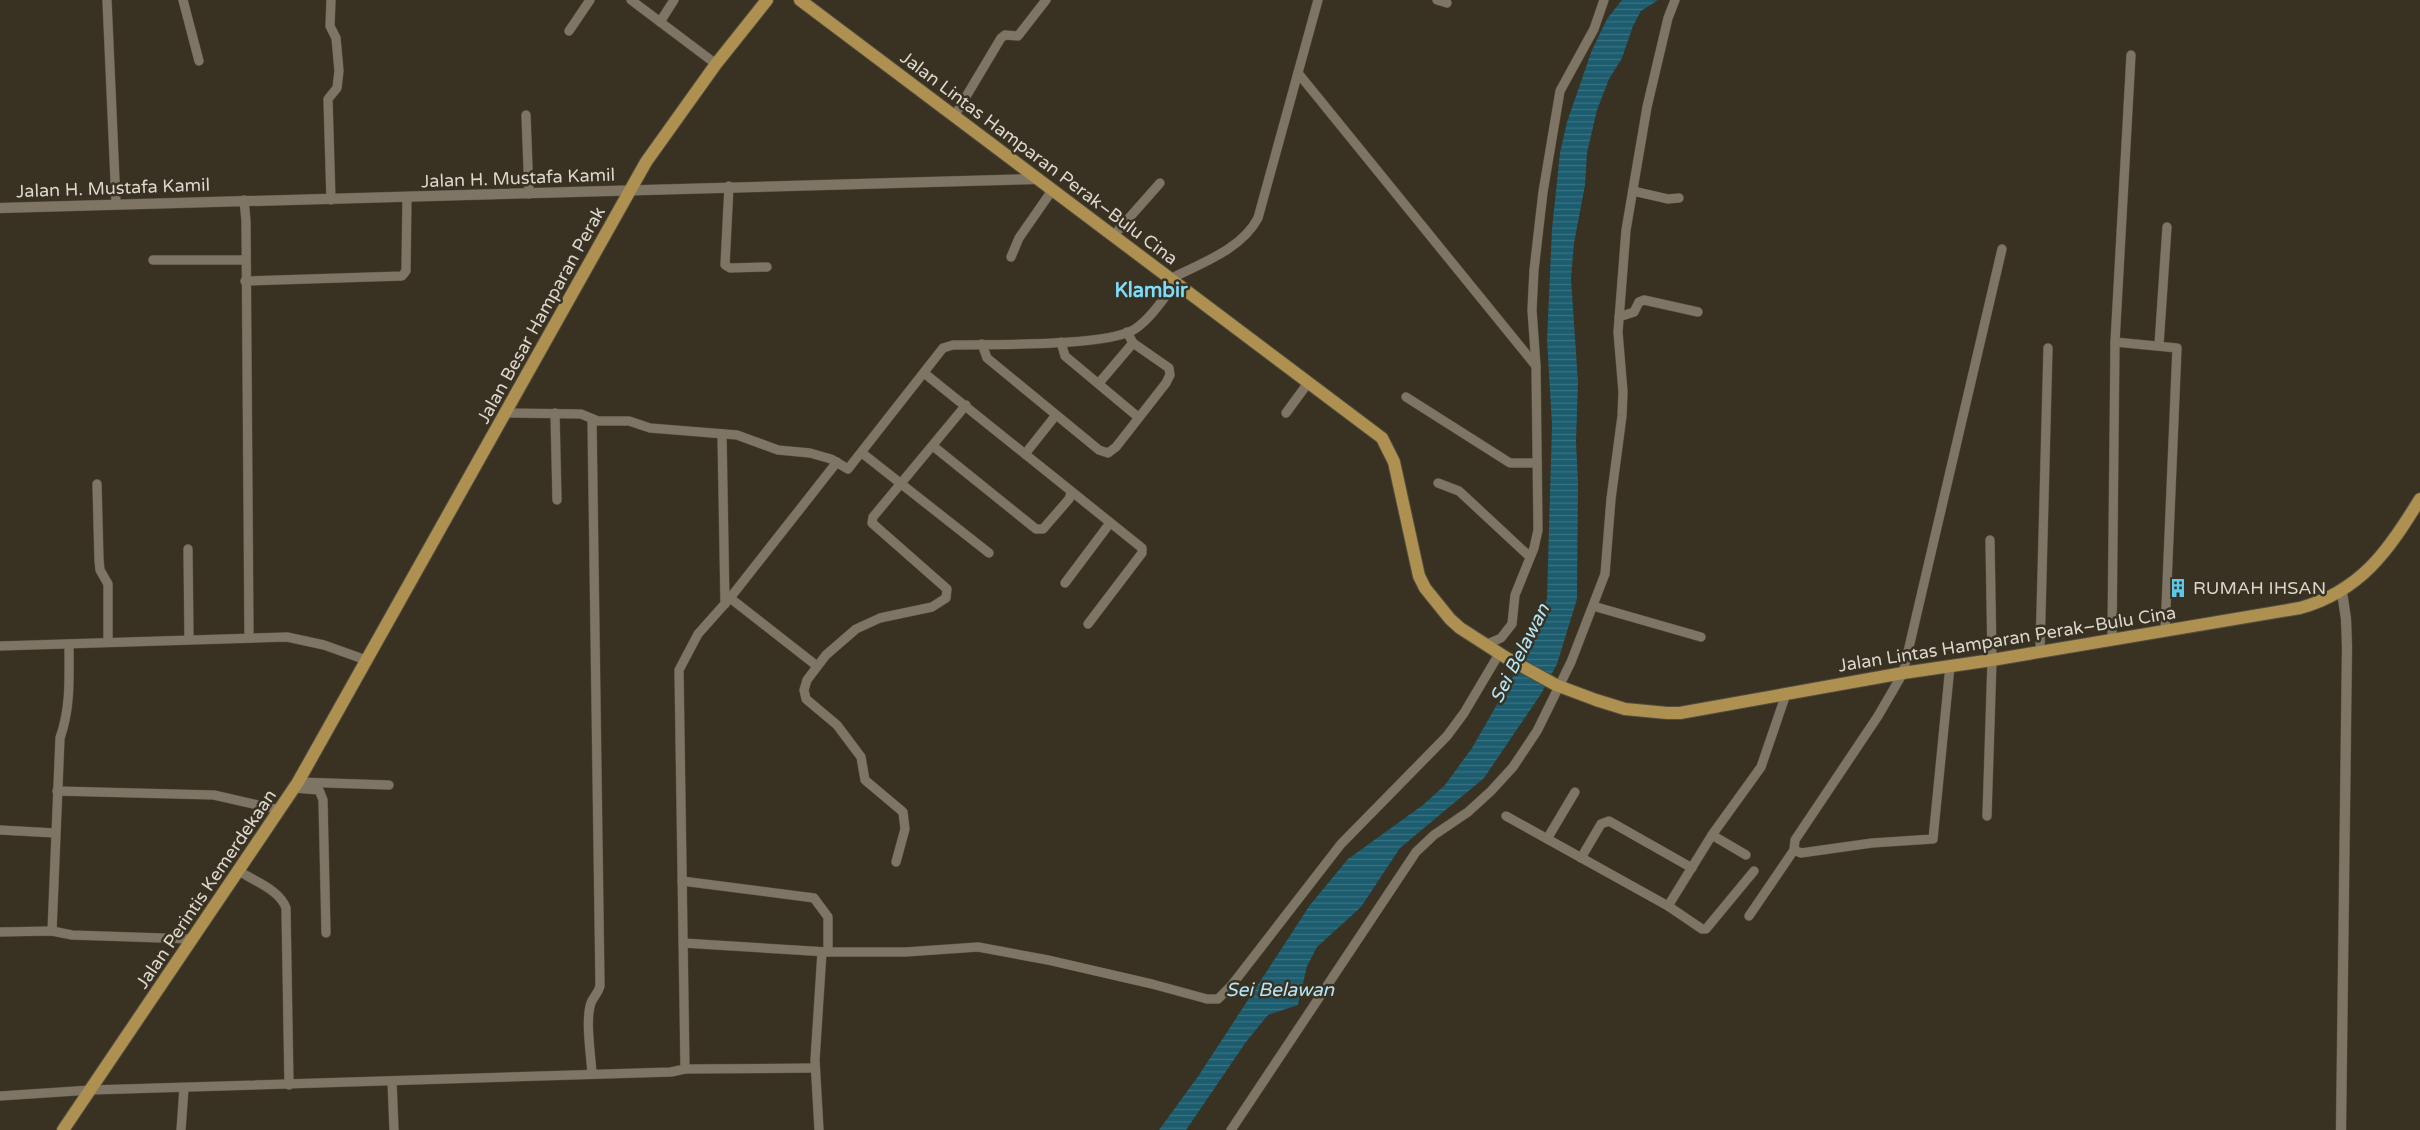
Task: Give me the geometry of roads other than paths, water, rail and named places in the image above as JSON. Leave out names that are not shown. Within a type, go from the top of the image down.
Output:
[{"type":"main road","name":"Jalan Besar Hamparan Perak","points":[[366,660],[646,162],[716,64],[767,0]]},
{"type":"main road","name":"Jalan Lintas Hamparan Perak–Bulu Cina","points":[[800,0],[1054,189],[1173,282],[1382,438],[1387,444],[1394,462],[1406,522],[1422,583],[1450,619],[1502,656],[1558,686],[1624,709],[1680,713],[1903,673],[1992,660],[2300,608],[2324,602],[2342,592],[2369,570],[2384,554],[2420,499]]},
{"type":"main road","name":"Jalan Perintis Kemerdekaan","points":[[63,1130],[280,810],[366,660]]},
{"type":"street","points":[[107,0],[116,203]]},
{"type":"street","points":[[183,0],[199,61]]},
{"type":"street","points":[[331,0],[330,26],[336,38],[339,71],[337,88],[328,99],[331,200]]},
{"type":"street","points":[[569,31],[590,0]]},
{"type":"street","points":[[631,0],[716,64]]},
{"type":"street","points":[[660,22],[674,0]]},
{"type":"street","points":[[955,115],[1003,36],[1018,36],[1046,0]]},
{"type":"street","points":[[505,413],[581,414],[592,419],[629,421],[650,428],[743,436],[778,450],[810,454],[837,462],[848,469],[943,348],[953,345],[1061,342],[1127,332],[1144,321],[1173,282],[1235,245],[1254,228],[1262,210],[1318,0]]},
{"type":"street","points":[[1437,0],[1446,3]]},
{"type":"street","points":[[1485,645],[1501,638],[1512,624],[1515,595],[1530,557],[1539,523],[1536,366],[1532,310],[1534,270],[1553,123],[1560,91],[1594,29],[1604,0]]},
{"type":"street","points":[[1231,1130],[1416,852],[1434,835],[1476,806],[1512,767],[1537,731],[1593,606],[1607,561],[1610,499],[1621,435],[1623,392],[1618,332],[1626,230],[1647,107],[1668,18],[1675,0]]},
{"type":"street","points":[[2112,639],[2115,342],[2131,55]]},
{"type":"street","points":[[1298,74],[1536,366]]},
{"type":"street","points":[[526,115],[529,194]]},
{"type":"street","name":"Jalan H. Mustafa Kamil","points":[[0,208],[116,203],[331,200],[630,191],[728,186],[1038,178]]},
{"type":"street","points":[[1114,235],[1160,183]]},
{"type":"street","points":[[728,186],[725,265],[730,268],[767,267]]},
{"type":"street","points":[[1011,256],[1019,238],[1054,189]]},
{"type":"street","points":[[1633,191],[1668,198],[1679,198]]},
{"type":"street","points":[[245,281],[402,276],[406,271],[407,197]]},
{"type":"street","points":[[244,200],[249,637]]},
{"type":"street","points":[[2159,345],[2167,227]]},
{"type":"street","points":[[1749,916],[1794,850],[1795,840],[1878,716],[1903,673],[2002,249]]},
{"type":"street","points":[[153,260],[246,260]]},
{"type":"street","points":[[1619,317],[1634,312],[1639,302],[1644,300],[1698,312]]},
{"type":"street","points":[[982,344],[987,358],[1099,450],[1108,453],[1116,447],[1166,383],[1170,372],[1169,368],[1133,343],[1127,332]]},
{"type":"street","points":[[1061,342],[1065,356],[1138,417]]},
{"type":"street","points":[[2115,342],[2177,348],[2166,631]]},
{"type":"street","points":[[1099,383],[1133,343]]},
{"type":"street","points":[[2040,651],[2048,348]]},
{"type":"street","points":[[924,373],[966,405],[1143,551],[1088,624]]},
{"type":"street","points":[[1286,413],[1308,383]]},
{"type":"street","points":[[1406,397],[1510,463],[1538,463]]},
{"type":"street","points":[[896,862],[905,829],[903,812],[865,780],[861,757],[846,736],[804,695],[807,680],[817,666],[840,641],[856,629],[880,618],[932,607],[942,601],[948,594],[947,589],[872,522],[873,517],[966,405]]},
{"type":"street","points":[[555,414],[557,500]]},
{"type":"street","points":[[1025,454],[1056,415]]},
{"type":"street","points":[[592,419],[600,986],[591,1002],[589,1018],[592,1074]]},
{"type":"street","points":[[722,434],[728,601]]},
{"type":"street","points":[[933,446],[1036,529],[1043,529],[1069,499],[1071,493]]},
{"type":"street","points":[[862,453],[989,553]]},
{"type":"street","points":[[685,1068],[679,670],[698,634],[728,601],[837,462]]},
{"type":"street","points":[[1438,482],[1459,491],[1530,557]]},
{"type":"street","points":[[97,484],[100,570],[108,584],[108,642]]},
{"type":"street","points":[[1064,583],[1110,523]]},
{"type":"street","points":[[1987,816],[1992,660],[1990,540]]},
{"type":"street","points":[[188,549],[189,639]]},
{"type":"street","points":[[2341,1130],[2347,647],[2346,619],[2342,592]]},
{"type":"street","points":[[728,601],[817,666]]},
{"type":"street","points":[[1593,606],[1701,637]]},
{"type":"street","points":[[0,646],[286,637],[324,645],[366,660]]},
{"type":"street","points":[[52,931],[60,738],[67,720],[70,695],[69,644]]},
{"type":"street","points":[[683,943],[825,952],[900,952],[978,947],[1143,981],[1207,1000],[1218,999],[1232,986],[1341,844],[1447,736],[1464,714],[1502,656]]},
{"type":"street","points":[[1794,850],[1801,853],[1872,843],[1933,839],[1950,666]]},
{"type":"street","points":[[1668,906],[1712,835],[1761,767],[1786,694]]},
{"type":"street","points":[[296,785],[389,785]]},
{"type":"street","points":[[296,785],[319,790],[323,800],[326,933]]},
{"type":"street","points":[[57,791],[214,795],[280,810]]},
{"type":"street","points":[[1547,839],[1575,792]]},
{"type":"street","points":[[1506,816],[1668,906],[1706,930],[1754,871]]},
{"type":"street","points":[[1581,858],[1601,824],[1609,821],[1692,868]]},
{"type":"street","points":[[0,830],[56,832]]},
{"type":"street","points":[[1712,835],[1746,855]]},
{"type":"street","points":[[238,871],[276,894],[284,901],[286,908],[289,1085]]},
{"type":"street","points":[[682,881],[814,898],[828,917],[815,1068],[819,1130]]},
{"type":"street","points":[[0,932],[52,931],[72,935],[192,939]]},
{"type":"street","points":[[0,1096],[91,1090],[671,1072],[685,1068],[815,1068]]},
{"type":"street","points":[[392,1081],[394,1130]]},
{"type":"street","points":[[181,1130],[184,1088]]},
{"type":"water","name":"Sei Belawan","points":[[1622,0],[1658,0],[1641,11],[1633,26],[1622,58],[1609,79],[1597,110],[1587,153],[1585,185],[1574,243],[1571,279],[1578,382],[1576,442],[1578,481],[1577,599],[1557,664],[1541,694],[1484,778],[1400,848],[1361,907],[1317,947],[1307,966],[1298,1005],[1268,1015],[1246,1042],[1186,1130],[1159,1130],[1199,1075],[1310,905],[1348,859],[1423,805],[1445,785],[1472,748],[1532,640],[1547,598],[1552,425],[1547,340],[1552,229],[1560,153],[1567,122],[1592,50],[1607,19]]},
{"type":"place","name":"RUMAH IHSAN","points":[[2178,588]]},
{"type":"district","name":"Klambir","points":[[1151,290]]}]
